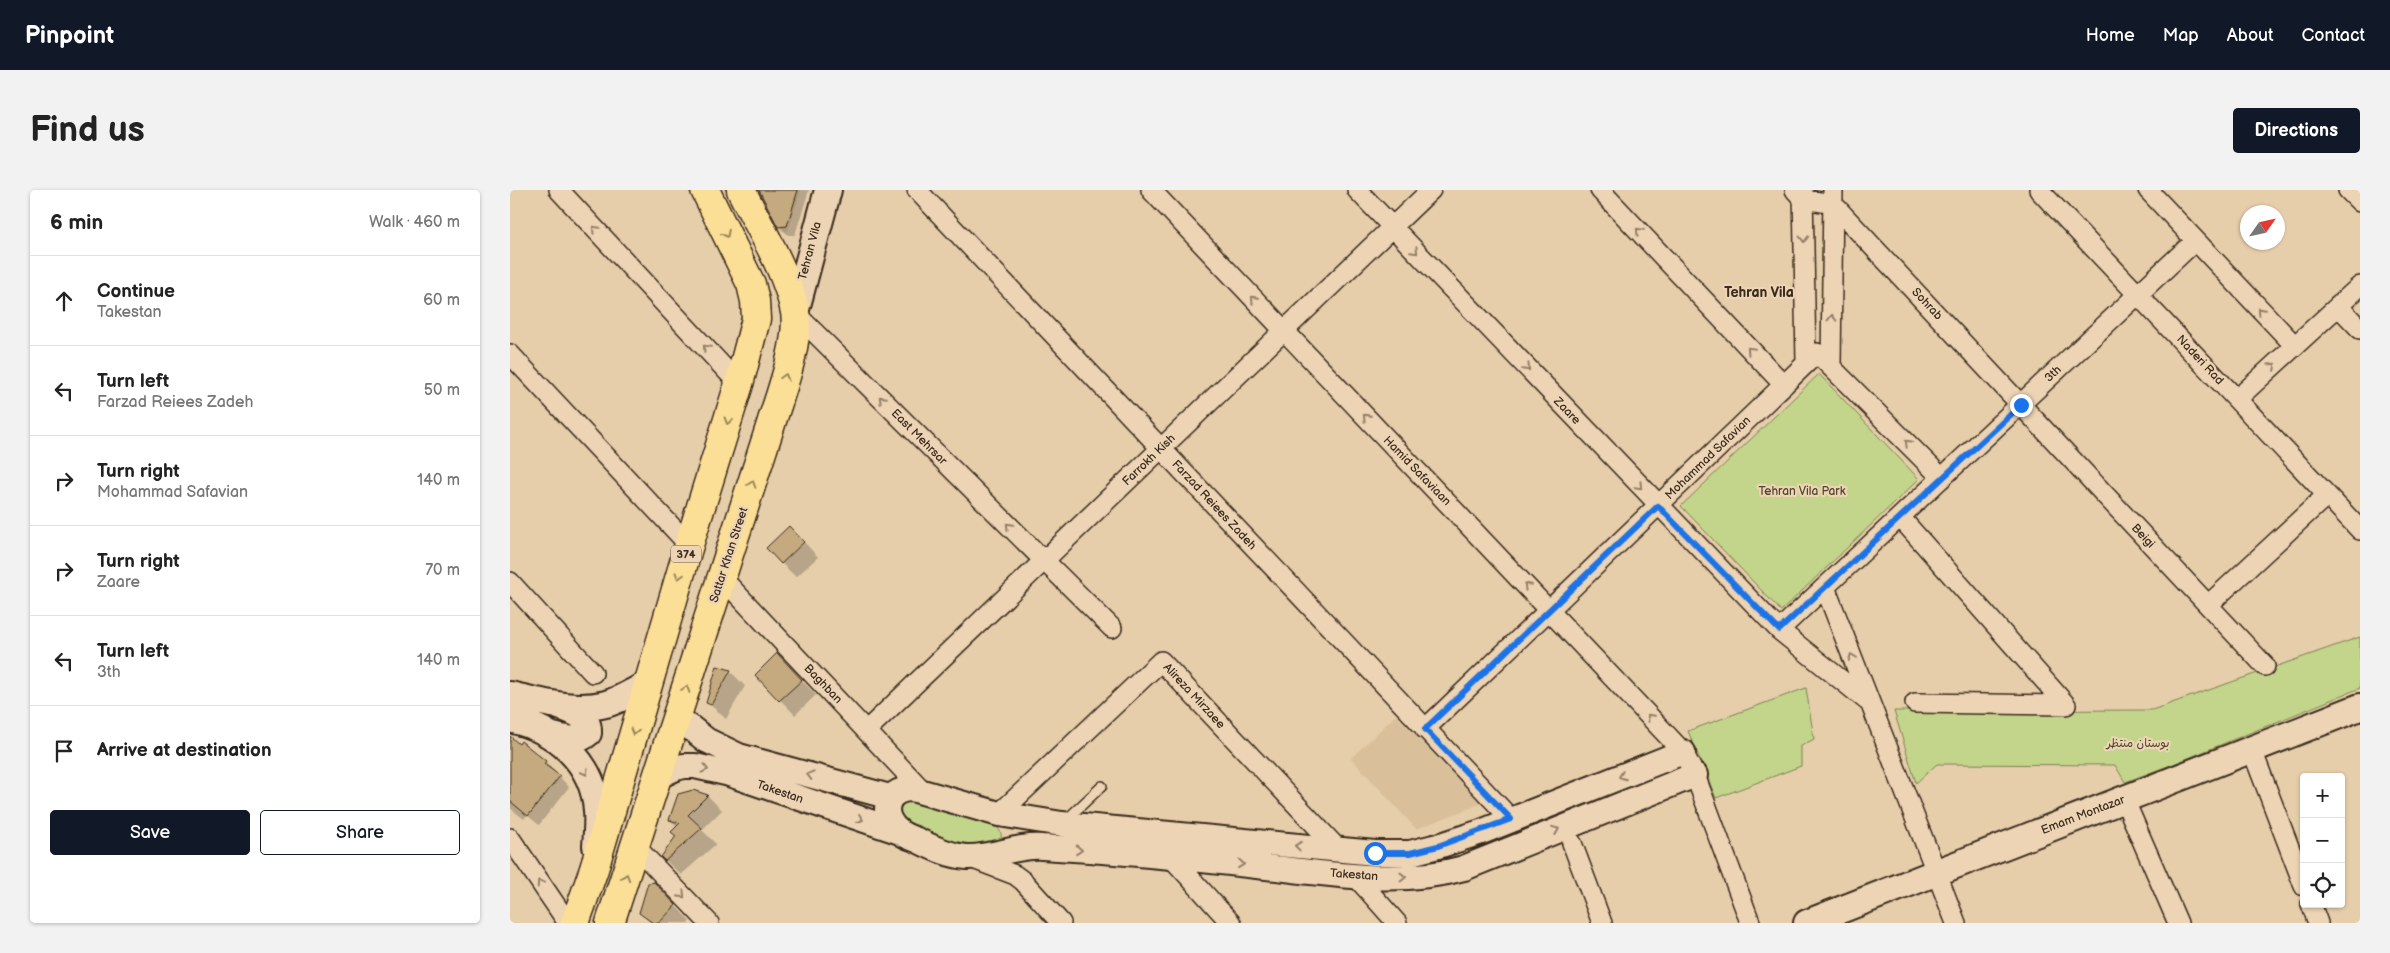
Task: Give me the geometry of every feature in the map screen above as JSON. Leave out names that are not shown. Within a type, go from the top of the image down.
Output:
[{"type":"main road","name":"374","points":[[575,923],[594,869],[689,545],[739,384],[756,318],[751,284],[705,190]]},
{"type":"main road","name":"Sattar Khan Street","points":[[610,923],[722,578],[789,364],[795,334],[795,313],[782,274],[741,190]]},
{"type":"main road","name":"Tehran Vila","points":[[795,313],[828,190]]},
{"type":"main road","points":[[510,695],[557,705],[577,707],[606,704],[648,684]]},
{"type":"main road","points":[[553,736],[576,739],[588,733],[588,725],[585,719],[557,705]]},
{"type":"main road","name":"Emam Montazar","points":[[1807,923],[2360,707]]},
{"type":"main road","points":[[510,719],[535,726],[553,736],[574,756],[593,787],[598,810],[594,869]]},
{"type":"street","points":[[559,190],[739,384]]},
{"type":"street","name":"Farzad Reiees Zadeh","points":[[917,190],[1511,819]]},
{"type":"street","name":"Hamid Safaviaan","points":[[1150,190],[1683,752],[1695,775],[1750,922]]},
{"type":"street","name":"Zaare","points":[[1357,190],[1779,630],[1870,702]]},
{"type":"street","name":"Farrokh Kish","points":[[866,730],[1431,190]]},
{"type":"street","points":[[1600,190],[1784,385]]},
{"type":"street","name":"Naderi Rad","points":[[2039,190],[2360,530]]},
{"type":"street","points":[[2148,190],[2295,346]]},
{"type":"street","points":[[2348,190],[2360,202]]},
{"type":"street","points":[[1831,367],[1833,197],[1801,193],[1811,358],[1831,367],[1942,478]]},
{"type":"street","name":"Sohrab","points":[[1833,197],[2021,405]]},
{"type":"street","name":"3th","points":[[1779,630],[2196,242]]},
{"type":"street","points":[[2237,399],[2360,286]]},
{"type":"street","points":[[2338,306],[2360,329]]},
{"type":"street","name":"East Mehrsar","points":[[795,313],[1112,628]]},
{"type":"street","points":[[510,354],[689,545]]},
{"type":"street","name":"Mohammad Safavian","points":[[1425,729],[1811,358]]},
{"type":"street","name":"Beigi","points":[[2021,405],[2265,666]]},
{"type":"street","points":[[2208,605],[2327,495]]},
{"type":"street","points":[[1900,517],[2066,705],[1915,703]]},
{"type":"street","name":"Baghban","points":[[722,578],[923,792]]},
{"type":"street","points":[[510,582],[593,673]]},
{"type":"street","points":[[1826,587],[1956,923]]},
{"type":"street","name":"Alireza Mirzaee","points":[[999,814],[1161,661],[1338,850]]},
{"type":"street","name":"Takestan","points":[[677,717],[706,740],[739,756],[890,797],[904,789],[923,792],[999,814],[1062,824],[1375,853],[1410,853],[1438,846],[1683,752]]},
{"type":"street","points":[[2252,750],[2300,876]]},
{"type":"street","name":"Takestan","points":[[659,776],[684,766],[695,766],[726,773],[900,832],[932,848],[967,857],[1039,847],[1171,857],[1356,876],[1415,877],[1440,874],[1464,868],[1695,775]]},
{"type":"street","points":[[890,797],[888,814],[890,820],[900,832]]},
{"type":"street","points":[[2124,799],[2178,923]]},
{"type":"street","points":[[1511,819],[1521,844]]},
{"type":"street","points":[[1127,853],[1130,830]]},
{"type":"street","points":[[510,838],[568,923]]},
{"type":"street","points":[[1572,843],[1602,923]]},
{"type":"street","points":[[636,847],[709,923]]},
{"type":"street","points":[[1023,881],[1022,873],[1026,859],[1039,847]]},
{"type":"street","points":[[967,857],[1007,871],[1023,881],[1061,923]]},
{"type":"street","points":[[1171,857],[1231,923]]},
{"type":"street","points":[[1356,876],[1397,923]]},
{"type":"street","points":[[2312,908],[2318,923]]},
{"type":"lane","points":[[1062,824],[1102,786]]},
{"type":"shaded area","points":[[751,190],[801,190],[788,231],[773,232]]},
{"type":"shaded area","points":[[1396,715],[1483,803],[1416,829],[1351,758]]},
{"type":"green space","name":"Tehran Vila Park","points":[[1819,374],[1919,479],[1781,611],[1681,506]]},
{"type":"green space","name":"بوستان منتظر","points":[[2360,637],[2360,688],[2125,782],[2115,765],[1937,764],[1916,783],[1894,711],[2152,710]]},
{"type":"green space","points":[[1806,688],[1814,739],[1801,746],[1801,766],[1716,798],[1688,731]]},
{"type":"green space","points":[[904,797],[933,803],[998,828],[1001,838],[997,844],[958,848],[912,828],[896,812]]},
{"type":"building","points":[[759,190],[798,190],[787,226],[778,227]]},
{"type":"building","points":[[789,526],[804,542],[781,564],[766,548]]},
{"type":"building","points":[[777,653],[802,680],[779,701],[755,675]]},
{"type":"building","points":[[717,666],[731,670],[711,705],[706,703]]},
{"type":"building","points":[[510,736],[519,744],[521,741],[546,761],[544,764],[560,776],[528,816],[510,801]]},
{"type":"building","points":[[693,790],[708,795],[688,815],[702,828],[665,861],[661,857],[676,836],[671,832],[680,823],[669,820],[678,794]]},
{"type":"building","points":[[654,882],[676,905],[659,923],[653,923],[639,913],[648,883]]},
{"type":"district","name":"Tehran Vila","points":[[1759,292]]},
{"type":"route","points":[[1375,853],[1410,853],[1481,832],[1511,819],[1425,729],[1658,506],[1779,630],[2021,405]]}]
